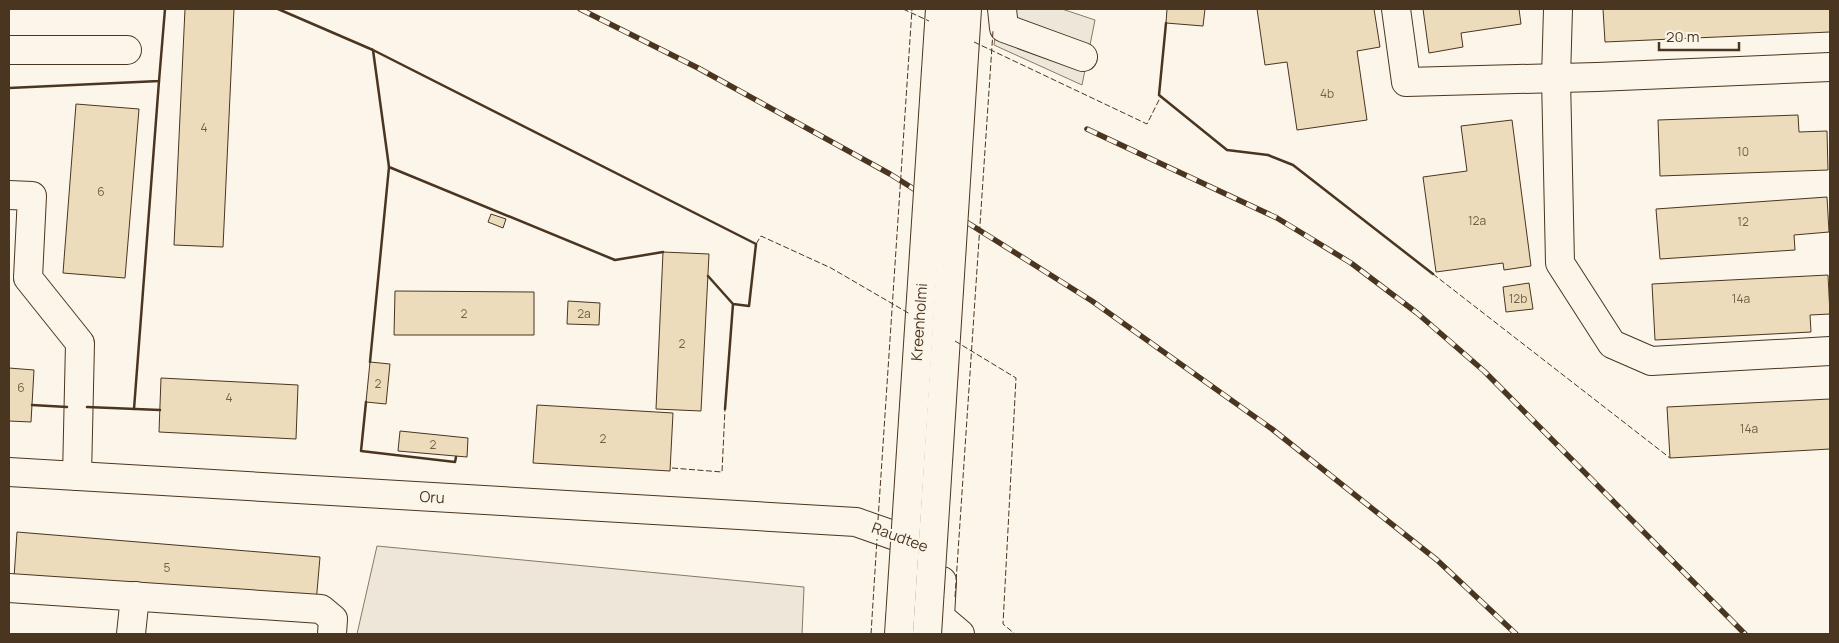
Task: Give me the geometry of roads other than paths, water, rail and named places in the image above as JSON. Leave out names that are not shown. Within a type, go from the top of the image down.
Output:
[{"type":"main road","name":"Kreenholmi","points":[[899,634],[940,9]]},
{"type":"main road","name":"Kreenholmi","points":[[927,634],[967,9]]},
{"type":"main road","points":[[1002,9],[1004,28],[1083,57]]},
{"type":"main road","points":[[1396,9],[1406,82],[1830,67]]},
{"type":"main road","points":[[1558,9],[1556,78],[1560,263],[1612,344],[1650,361],[1830,351]]},
{"type":"main road","points":[[9,50],[127,50]]},
{"type":"main road","points":[[9,195],[32,196],[28,278],[80,343],[77,476]]},
{"type":"main road","name":"Oru","points":[[9,472],[856,522]]},
{"type":"main road","name":"Raudtee","points":[[856,522],[899,535],[944,554],[940,617],[960,634]]},
{"type":"main road","points":[[9,588],[321,609],[333,619],[332,634]]},
{"type":"main road","points":[[131,634],[135,596]]},
{"type":"railway","points":[[580,9],[698,68],[890,174],[1092,301],[1272,429],[1437,560],[1516,634]]},
{"type":"railway","points":[[1087,129],[1277,218],[1351,263],[1417,313],[1484,371],[1745,634]]}]
